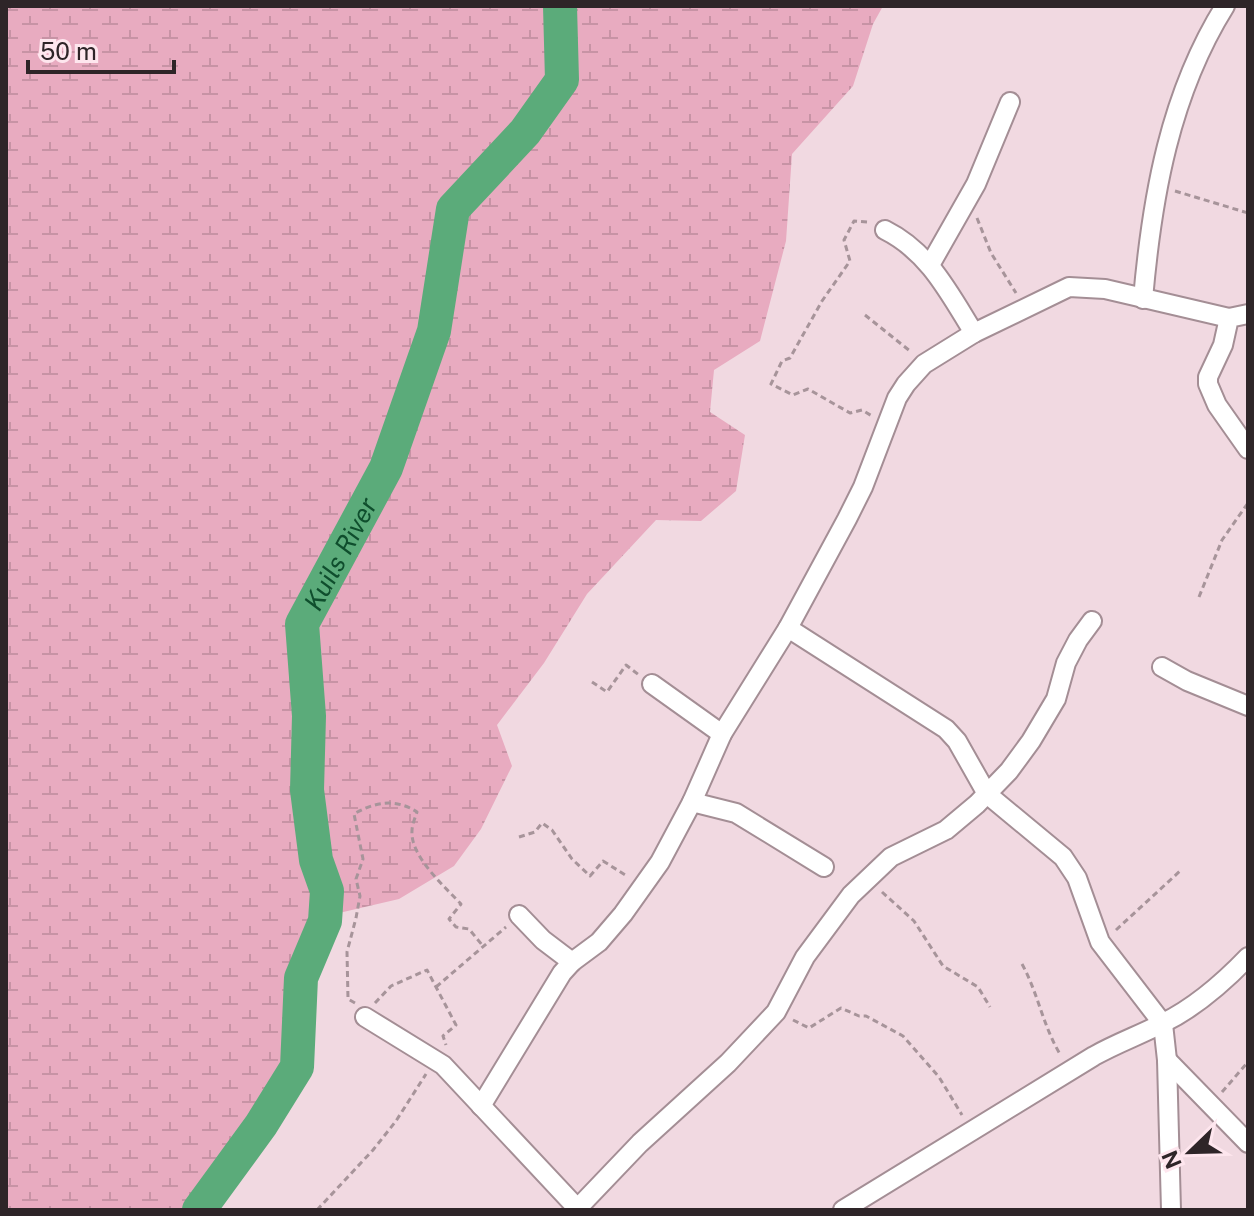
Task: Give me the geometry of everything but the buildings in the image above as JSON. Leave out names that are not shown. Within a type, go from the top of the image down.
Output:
[{"type":"street","points":[[1143,299],[1149,235],[1172,124],[1192,68],[1225,6]]},
{"type":"street","points":[[930,265],[969,197],[1010,102]]},
{"type":"street","points":[[885,230],[913,246],[930,265],[974,333]]},
{"type":"street","points":[[481,1106],[539,1008],[572,962],[599,942],[660,862],[692,802],[722,734],[788,628],[863,487],[886,423],[906,384],[924,364],[974,333],[1069,287],[1105,289],[1229,318],[1248,314]]},
{"type":"street","points":[[1229,318],[1223,345],[1208,377],[1208,384],[1217,405],[1248,449]]},
{"type":"street","points":[[365,1017],[454,1076],[576,1209],[652,1132],[728,1063],[776,1012],[805,957],[851,895],[891,857],[946,830],[1009,771],[1056,699],[1071,653],[1092,621]]},
{"type":"street","points":[[788,628],[946,729],[957,741],[987,794],[1070,866],[1100,942],[1163,1024],[1167,1060],[1171,1210]]},
{"type":"street","points":[[1162,667],[1199,687],[1248,706]]},
{"type":"street","points":[[652,684],[722,734]]},
{"type":"street","points":[[692,802],[744,817],[824,867]]},
{"type":"street","points":[[519,915],[543,940],[572,962]]},
{"type":"street","points":[[843,1210],[1122,1040],[1163,1024],[1222,984],[1248,957]]},
{"type":"street","points":[[1167,1060],[1248,1143]]},
{"type":"path","points":[[1158,185],[1248,213]]},
{"type":"path","points":[[969,197],[991,253],[1027,309]]},
{"type":"path","points":[[885,230],[864,221],[854,221],[844,240],[850,261],[822,301],[790,358],[782,361],[771,384],[793,395],[808,389],[850,413],[862,410],[886,423]]},
{"type":"path","points":[[865,315],[924,364]]},
{"type":"path","points":[[1199,597],[1222,540],[1248,503]]},
{"type":"path","points":[[592,682],[607,692],[626,665],[652,684]]},
{"type":"path","points":[[317,1210],[362,1163],[396,1121],[446,1046],[443,1036],[456,1025],[427,970],[404,978],[378,998],[365,1017],[359,1006],[348,999],[346,965],[360,896],[356,879],[363,859],[354,814],[386,802],[406,805],[417,812],[412,832],[415,848],[435,877],[461,904],[449,919],[456,927],[469,929],[483,946]]},
{"type":"path","points":[[519,837],[535,832],[542,823],[552,830],[572,859],[590,876],[603,861],[643,888]]},
{"type":"path","points":[[1100,942],[1128,921],[1180,871]]},
{"type":"path","points":[[869,878],[914,921],[943,966],[978,987],[990,1007]]},
{"type":"path","points":[[436,987],[519,915]]},
{"type":"path","points":[[1022,964],[1054,1044],[1071,1071]]},
{"type":"path","points":[[776,1012],[809,1028],[841,1008],[866,1016],[903,1036],[939,1077],[973,1132]]},
{"type":"path","points":[[1211,1105],[1248,1062]]},
{"type":"green space","points":[[6,6],[883,6],[873,24],[853,86],[792,154],[786,241],[760,341],[714,370],[710,412],[745,435],[736,491],[701,521],[656,520],[587,594],[544,663],[497,725],[512,766],[481,829],[454,866],[399,899],[339,913],[310,981],[307,1036],[312,1072],[258,1155],[213,1210],[6,1210]]},
{"type":"waterway","name":"Kuils River","points":[[199,1210],[261,1125],[297,1067],[301,978],[325,921],[327,891],[316,860],[307,790],[309,716],[302,624],[386,468],[434,331],[453,209],[525,132],[562,80],[560,6]]}]
